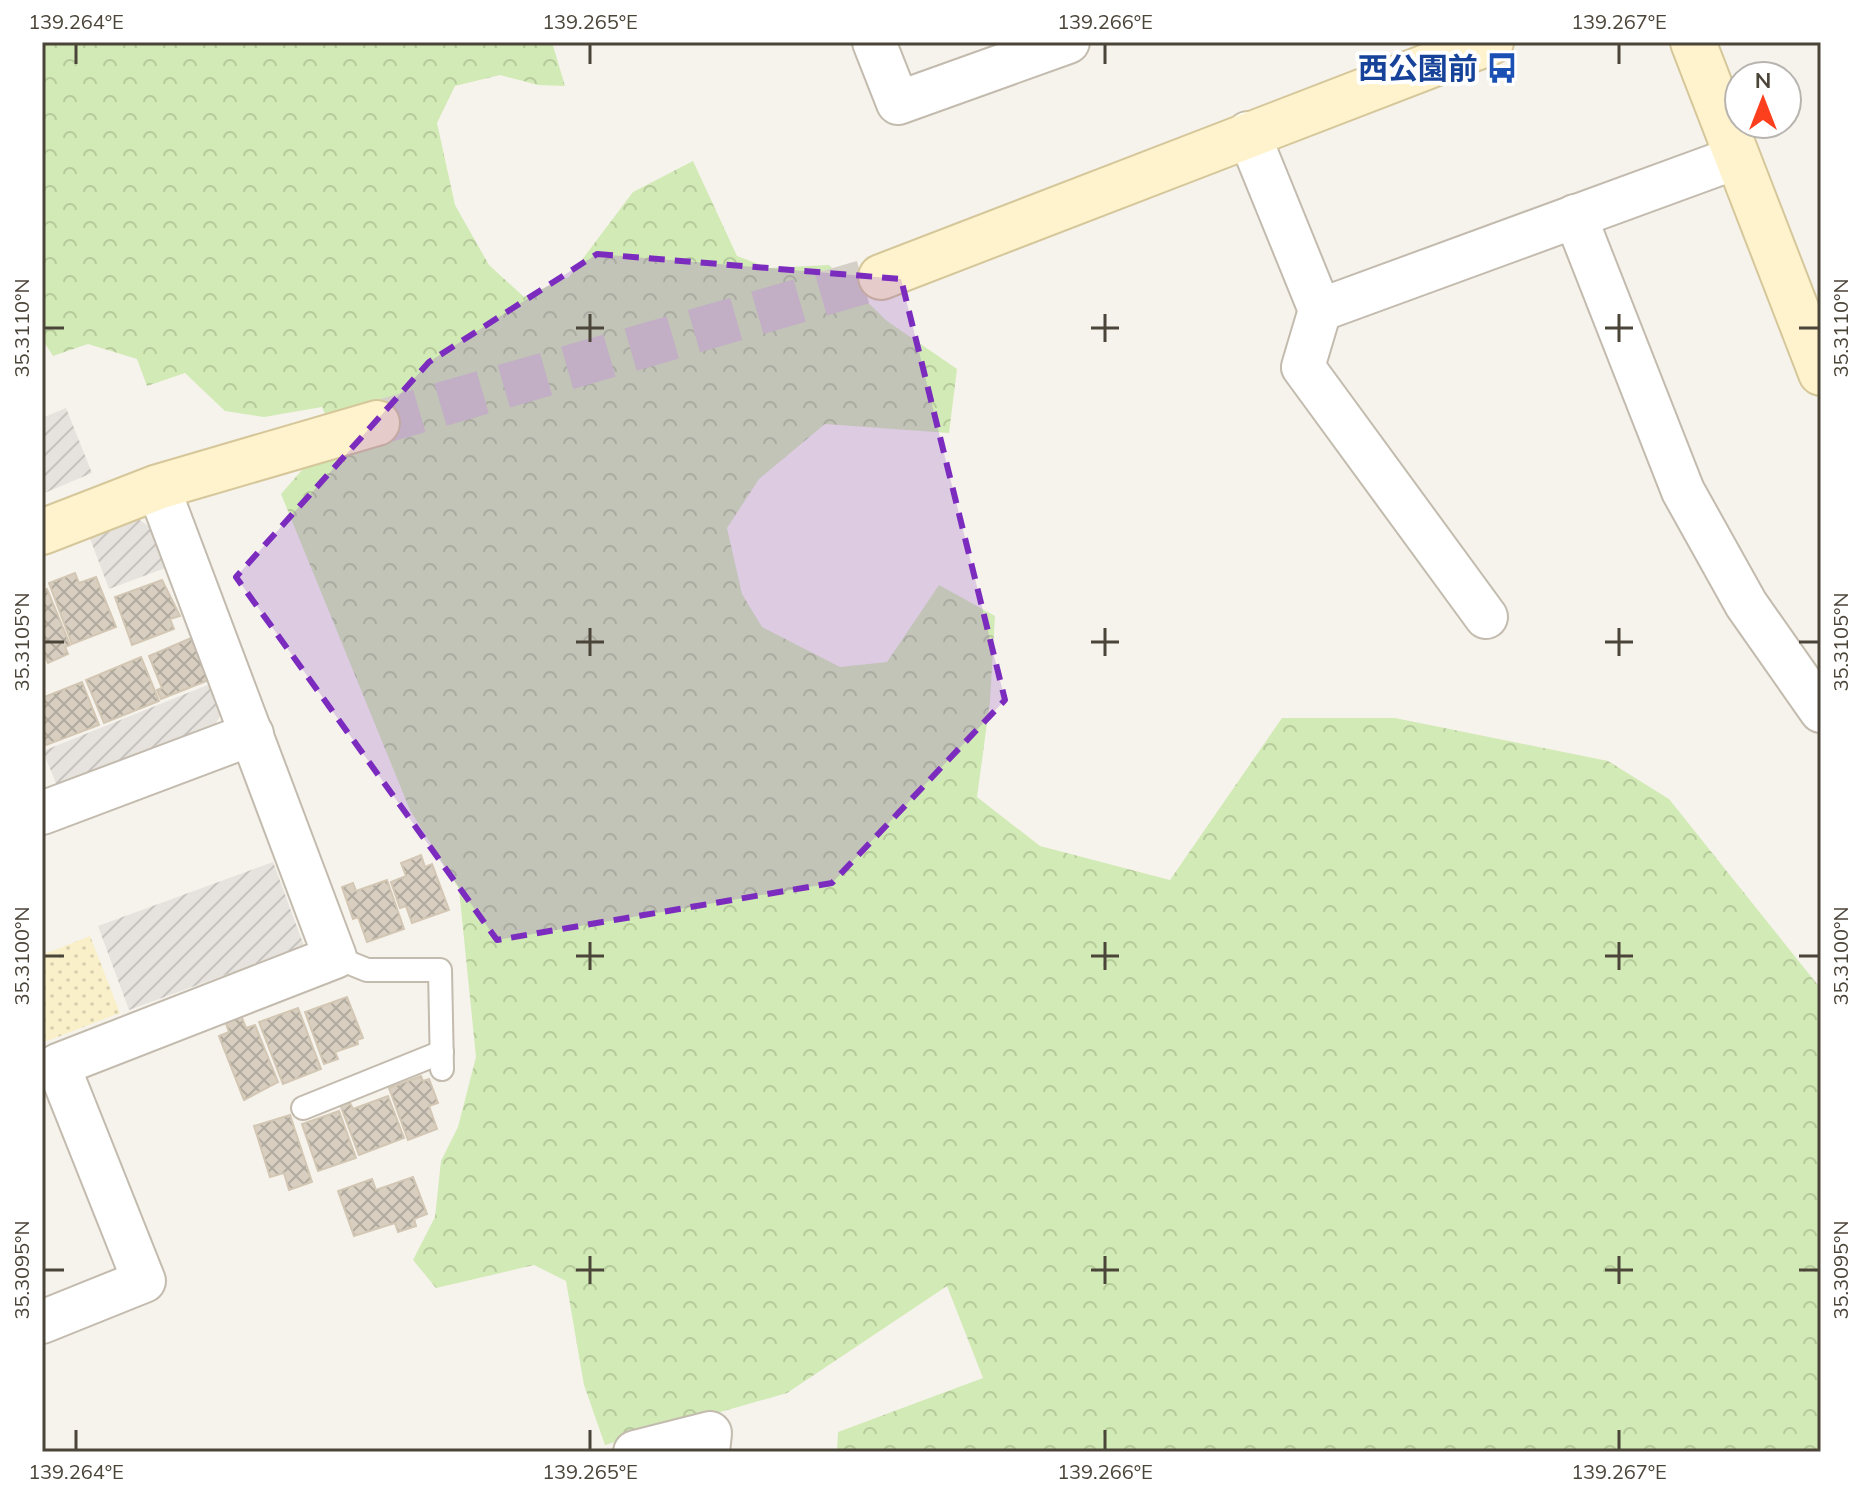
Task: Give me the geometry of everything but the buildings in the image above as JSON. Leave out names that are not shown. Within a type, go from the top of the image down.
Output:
[{"type":"street","points":[[874,42],[898,103],[1068,42]]},
{"type":"street","points":[[881,277],[1248,133],[1491,42]]},
{"type":"street","points":[[1693,42],[1821,373]]},
{"type":"street","points":[[1248,133],[1320,310],[1303,367],[1486,617]]},
{"type":"street","points":[[1320,310],[1738,157]]},
{"type":"street","points":[[1575,216],[1683,491],[1746,604],[1821,711]]},
{"type":"street","points":[[42,532],[158,487],[377,423]]},
{"type":"street","points":[[42,1322],[144,1281],[50,1068],[335,957],[158,487]]},
{"type":"street","points":[[42,813],[252,734]]},
{"type":"street","points":[[635,1452],[710,1433],[708,1452]]},
{"type":"lane","points":[[303,1108],[442,1061],[440,970],[367,970],[335,957]]},
{"type":"highlighted area","points":[[597,254],[901,279],[1005,700],[832,883],[497,940],[236,577],[429,362]]},
{"type":"shaded area","points":[[66,408],[92,473],[42,494],[42,418]]},
{"type":"shaded area","points":[[134,516],[154,530],[168,567],[109,589],[88,533]]},
{"type":"shaded area","points":[[210,684],[222,713],[212,729],[59,791],[43,751]]},
{"type":"shaded area","points":[[273,862],[304,946],[129,1010],[98,926]]},
{"type":"green space","points":[[42,42],[552,42],[565,86],[538,85],[500,75],[455,86],[437,123],[455,205],[489,265],[524,297],[569,277],[633,192],[693,161],[737,256],[769,268],[829,265],[887,321],[957,369],[949,433],[825,424],[759,479],[727,528],[742,594],[762,627],[840,667],[887,662],[939,585],[995,616],[990,701],[977,797],[1040,846],[1170,880],[1282,718],[1395,718],[1608,761],[1669,799],[1821,989],[1821,1452],[837,1452],[838,1432],[983,1378],[947,1286],[787,1393],[605,1445],[584,1385],[566,1281],[534,1265],[436,1288],[413,1260],[435,1217],[441,1161],[458,1127],[476,1057],[459,889],[410,810],[281,494],[302,470],[341,452],[322,407],[264,417],[225,411],[185,373],[147,386],[137,359],[88,344],[53,356],[42,339]]},
{"type":"sand","points":[[90,936],[120,1013],[42,1043],[42,955]]},
{"type":"tunnel","points":[[377,423],[881,277]]},
{"type":"place","name":"西公園前","points":[[1502,68]]}]
